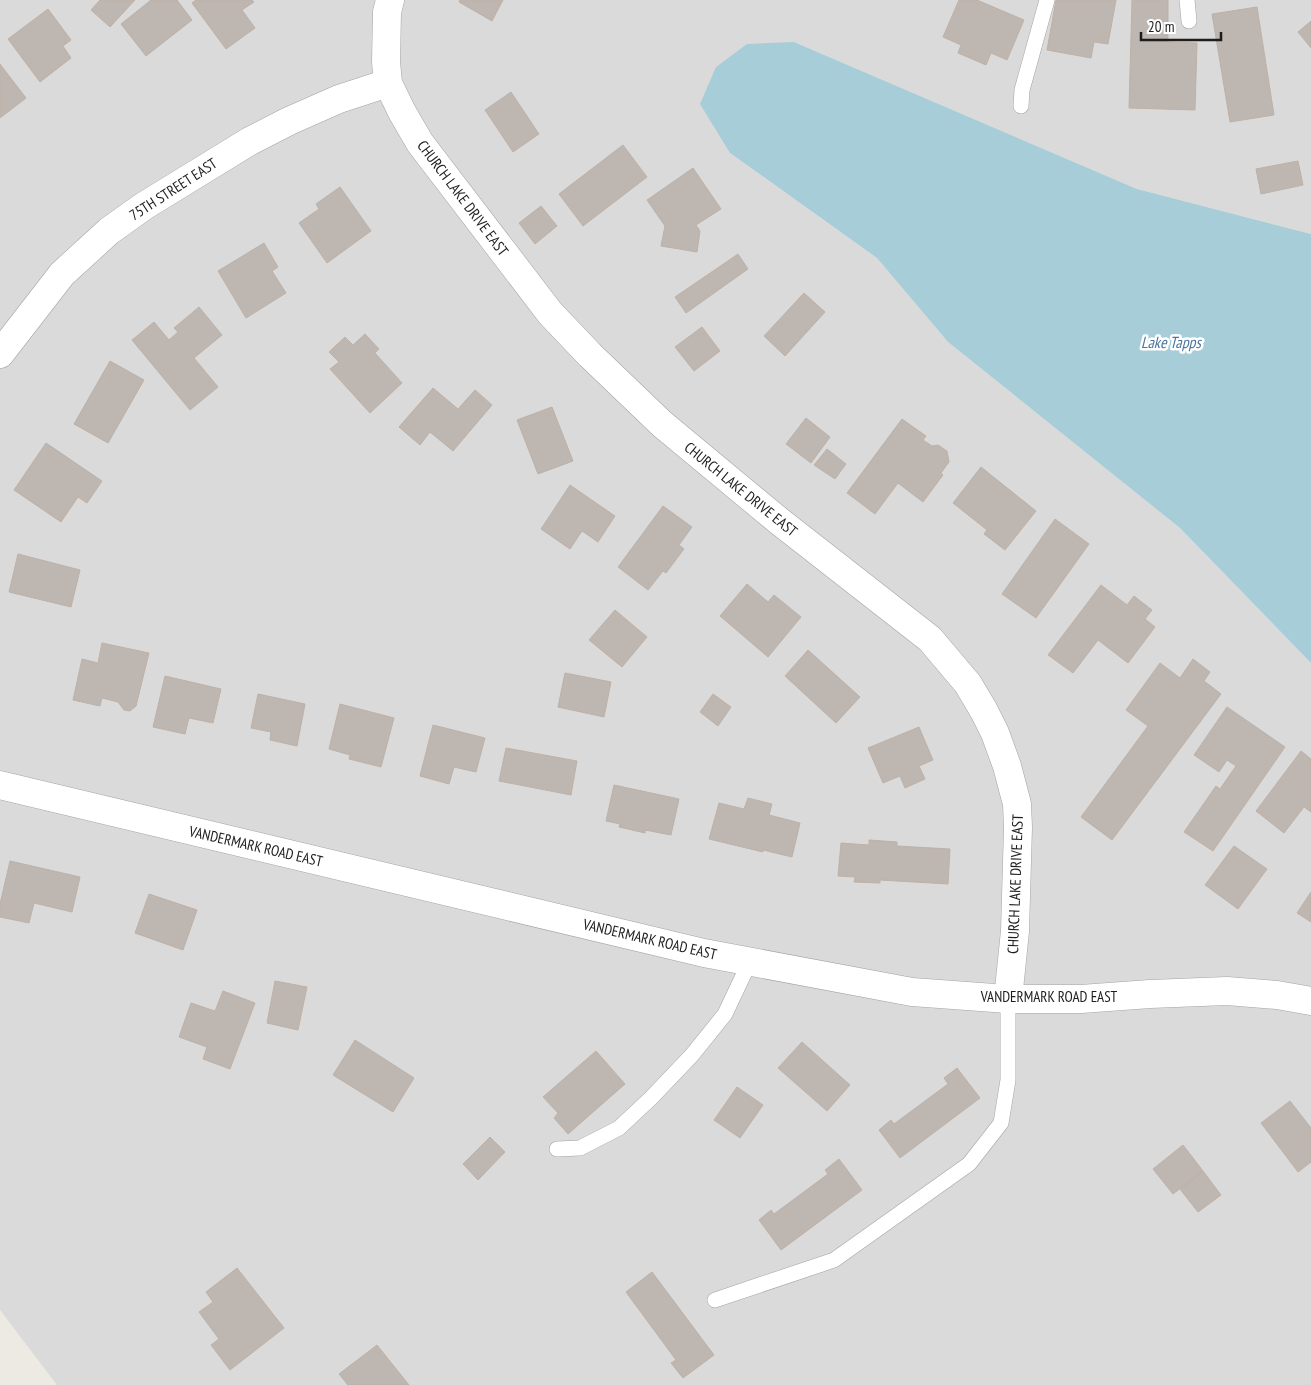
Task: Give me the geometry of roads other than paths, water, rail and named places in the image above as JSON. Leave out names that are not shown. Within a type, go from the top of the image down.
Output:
[{"type":"street","name":"CHURCH LAKE DRIVE EAST","points":[[390,0],[387,12],[386,62],[388,83],[402,112],[420,143],[550,313],[590,355],[662,424],[779,521],[930,639],[968,684],[995,733],[1007,766],[1017,804],[1015,931],[1008,999]]},
{"type":"street","name":"75TH STREET EAST","points":[[0,354],[62,274],[109,231],[144,206],[250,140],[339,99],[388,83]]},
{"type":"street","name":"VANDERMARK ROAD EAST","points":[[0,785],[695,951],[912,992],[1008,999],[1081,999],[1227,991],[1311,1000]]},
{"type":"lane","points":[[1021,106],[1022,90],[1047,0]]},
{"type":"lane","points":[[1188,0],[1189,21]]},
{"type":"lane","points":[[557,1149],[580,1148],[619,1128],[651,1098],[692,1055],[726,1014],[750,961]]},
{"type":"lane","points":[[715,1300],[834,1260],[969,1164],[1001,1123],[1008,1080],[1008,999]]},
{"type":"water","name":"Lake Tapps","points":[[794,42],[1137,189],[1311,234],[1311,663],[1180,528],[948,342],[877,258],[730,153],[700,104],[716,67],[747,44]]}]
